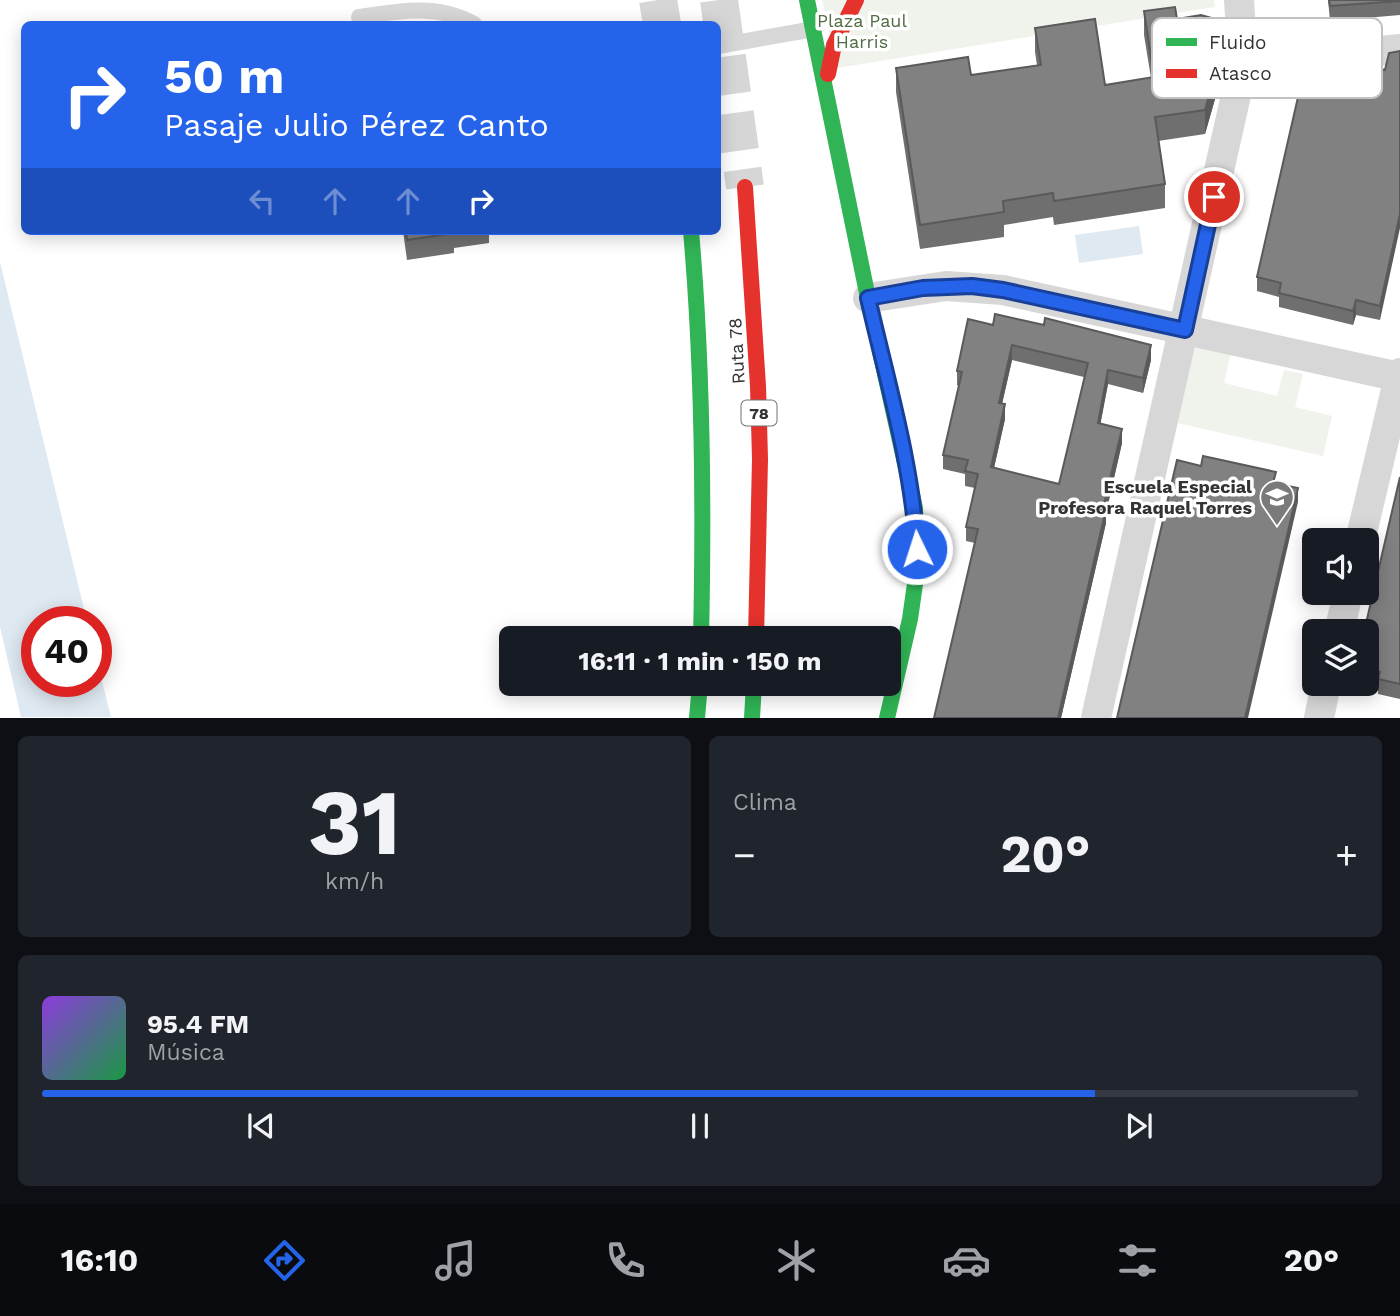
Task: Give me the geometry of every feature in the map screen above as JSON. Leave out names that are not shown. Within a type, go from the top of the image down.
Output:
[{"type":"main road","points":[[807,0],[868,298],[915,508],[917,549],[910,619],[887,718]]},
{"type":"main road","points":[[827,94],[829,59],[839,30],[856,0]]},
{"type":"main road","name":"Ruta 78","points":[[745,187],[759,422],[760,535],[756,626]]},
{"type":"main road","name":"Ruta 78","points":[[691,235],[698,292],[704,424],[701,626]]},
{"type":"main road","points":[[697,718],[699,696]]},
{"type":"main road","points":[[752,718],[753,696]]},
{"type":"street","points":[[1239,0],[1240,18]]},
{"type":"street","points":[[1382,51],[1400,49]]},
{"type":"street","points":[[1096,718],[1236,98]]},
{"type":"street","points":[[868,298],[923,288],[972,286],[1003,290],[1400,376],[1363,528]]},
{"type":"street","points":[[1324,716],[1325,696]]},
{"type":"lane","points":[[359,17],[387,12],[434,10],[467,21]]},
{"type":"lane","points":[[721,45],[814,29]]},
{"type":"green space","name":"Plaza Paul Harris","points":[[822,0],[1214,0],[1215,7],[837,68]]},
{"type":"green space","points":[[1196,340],[1232,348],[1224,383],[1277,396],[1284,370],[1303,374],[1295,407],[1332,416],[1323,456],[1177,423]]},
{"type":"shaded area","points":[[1139,226],[1143,254],[1079,263],[1075,235]]},
{"type":"shaded area","points":[[0,262],[83,606],[21,606],[21,697],[106,697],[111,717],[21,717],[0,627]]},
{"type":"building","points":[[1329,0],[1400,0],[1400,1],[1330,6]]},
{"type":"building","points":[[1175,7],[1177,18],[1152,18],[1152,64],[1144,11]]},
{"type":"building","points":[[1201,15],[1212,18],[1183,18]]},
{"type":"building","points":[[1095,19],[1105,85],[1152,77],[1152,98],[1208,98],[1205,110],[1155,117],[1165,184],[1054,201],[1053,193],[1003,201],[1004,212],[920,225],[896,68],[968,57],[971,75],[1041,65],[1035,28]]},
{"type":"building","points":[[1400,51],[1400,214],[1380,306],[1356,300],[1353,311],[1279,293],[1281,283],[1257,277],[1298,98],[1382,98],[1382,69],[1385,70],[1389,53]]},
{"type":"building","points":[[406,235],[441,235],[407,240]]},
{"type":"building","points":[[995,314],[1044,325],[1045,318],[1151,345],[1143,378],[1108,370],[1098,423],[1122,429],[1058,718],[934,718],[978,529],[966,527],[978,474],[965,471],[968,460],[943,455],[962,372],[957,371],[968,319],[993,325]],"holes":[[[1012,345],[1088,363],[1059,484],[991,467],[1005,404],[999,403]]]},
{"type":"building","points":[[1203,456],[1276,472],[1273,483],[1298,488],[1245,718],[1117,718],[1177,460],[1201,466]]},
{"type":"building","points":[[1400,477],[1400,684],[1379,679],[1379,619],[1367,619],[1370,605],[1379,605],[1379,567]]},
{"type":"tunnel","points":[[658,0],[662,21]]},
{"type":"tunnel","points":[[719,0],[745,187]]},
{"type":"traffic: fast","points":[[807,0],[868,298],[915,508],[915,584],[910,619],[887,718]]},
{"type":"traffic: fast","points":[[691,235],[702,435],[701,626]]},
{"type":"traffic: fast","points":[[697,718],[699,696]]},
{"type":"traffic: fast","points":[[752,718],[753,696]]},
{"type":"traffic: jam","points":[[828,74],[834,45],[856,0]]},
{"type":"traffic: jam","points":[[745,187],[760,459],[756,626]]},
{"type":"place","name":"Escuela Especial Profesora Raquel Torres","points":[[1277,527]]},
{"type":"route","points":[[917,549],[915,508],[907,467],[868,298],[923,288],[972,286],[1003,290],[1185,330],[1214,197]]}]
